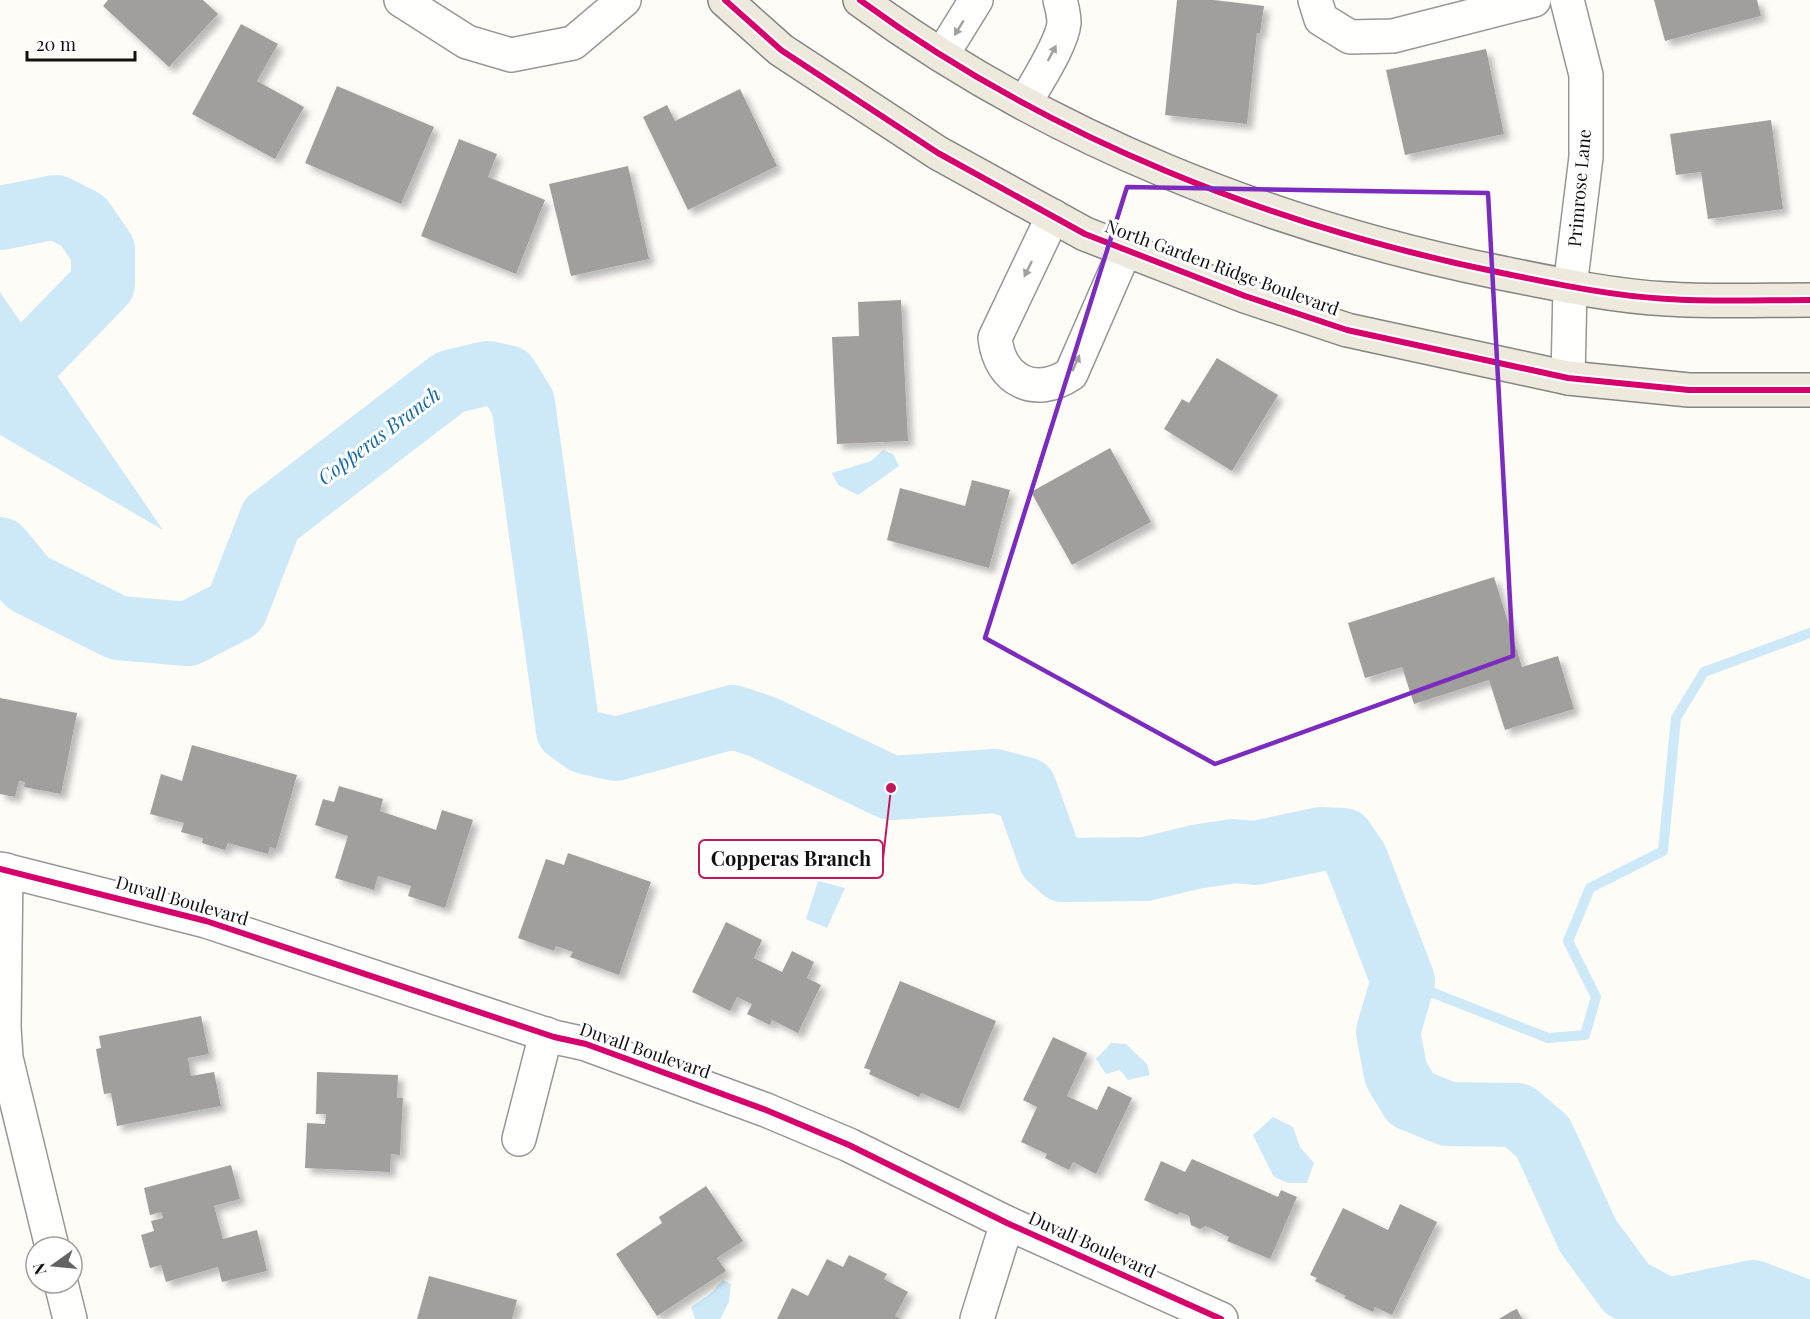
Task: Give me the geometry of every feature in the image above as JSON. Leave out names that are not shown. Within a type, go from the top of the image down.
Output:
[{"type":"main road","name":"North Garden Ridge Boulevard","points":[[724,0],[781,50],[938,153],[1085,234],[1245,297],[1347,330],[1568,378],[1689,390],[1810,390]]},
{"type":"main road","points":[[860,0],[900,29],[942,55],[1050,117],[1215,190],[1352,237],[1436,259],[1570,287],[1667,299],[1810,300]]},
{"type":"street","points":[[401,0],[467,42],[511,55],[573,43],[624,0]]},
{"type":"street","points":[[942,55],[976,0]]},
{"type":"street","points":[[1026,103],[1060,38],[1064,24],[1060,0]]},
{"type":"street","points":[[1315,0],[1320,19],[1350,38],[1393,36],[1534,0]]},
{"type":"street","name":"Primrose Lane","points":[[1567,0],[1586,75],[1586,158],[1570,287],[1568,378]]},
{"type":"street","points":[[1053,216],[995,338],[1000,362],[1018,380],[1031,385],[1045,386],[1059,382],[1071,374],[1125,250]]},
{"type":"street","points":[[3,869],[6,1058],[49,1235]]},
{"type":"street","name":"Duvall Boulevard","points":[[3,869],[206,921],[546,1034],[586,1044],[766,1110],[849,1145],[1007,1223],[1221,1319]]},
{"type":"street","points":[[519,1139],[546,1034]]},
{"type":"street","points":[[977,1319],[1007,1223]]},
{"type":"street","points":[[64,1295],[70,1319]]},
{"type":"highlighted area","points":[[1127,187],[1488,193],[1513,656],[1215,764],[985,638]]},
{"type":"water","points":[[0,292],[163,530],[0,435]]},
{"type":"water","points":[[883,450],[893,454],[899,466],[858,495],[838,485],[832,473],[871,461]]},
{"type":"water","points":[[818,881],[845,888],[827,928],[806,919]]},
{"type":"water","points":[[1111,1043],[1126,1044],[1147,1064],[1150,1075],[1128,1080],[1120,1070],[1106,1074],[1096,1059]]},
{"type":"water","points":[[1273,1117],[1293,1127],[1300,1147],[1314,1163],[1307,1183],[1288,1183],[1274,1177],[1253,1135]]},
{"type":"water","points":[[723,1280],[731,1284],[729,1302],[720,1319],[695,1319],[691,1307],[710,1294]]},
{"type":"building","points":[[108,0],[203,0],[218,14],[169,67],[103,6]]},
{"type":"building","points":[[1177,0],[1214,0],[1264,6],[1260,33],[1257,33],[1247,124],[1165,115]]},
{"type":"building","points":[[1654,0],[1757,0],[1761,16],[1665,41]]},
{"type":"building","points":[[241,24],[278,44],[257,81],[304,107],[275,159],[192,114]]},
{"type":"building","points":[[1486,49],[1504,134],[1405,155],[1386,70]]},
{"type":"building","points":[[337,86],[434,127],[401,204],[305,163]]},
{"type":"building","points":[[740,89],[777,166],[688,210],[643,117],[667,105],[675,121]]},
{"type":"building","points":[[1771,120],[1783,209],[1708,219],[1701,172],[1676,175],[1670,134]]},
{"type":"building","points":[[459,139],[497,154],[488,177],[545,200],[516,274],[421,236]]},
{"type":"building","points":[[628,166],[649,259],[571,276],[549,184]]},
{"type":"building","points":[[901,300],[908,441],[837,444],[832,337],[859,336],[858,302]]},
{"type":"building","points":[[1217,358],[1278,395],[1232,471],[1164,429],[1182,399],[1189,403]]},
{"type":"building","points":[[1110,448],[1151,522],[1072,565],[1031,492]]},
{"type":"building","points":[[972,480],[1010,490],[989,568],[887,540],[900,488],[965,506]]},
{"type":"building","points":[[1494,577],[1522,667],[1558,656],[1574,709],[1505,730],[1489,680],[1414,704],[1402,667],[1365,678],[1348,623]]},
{"type":"building","points":[[0,698],[77,713],[61,794],[24,787],[25,782],[19,781],[15,797],[0,794]]},
{"type":"building","points":[[192,745],[297,775],[276,849],[270,847],[268,854],[228,843],[225,850],[202,843],[203,838],[181,832],[184,823],[150,814],[161,774],[182,781]]},
{"type":"building","points":[[339,786],[383,799],[380,811],[436,830],[442,810],[473,820],[445,908],[408,896],[411,886],[378,876],[374,890],[335,878],[348,836],[315,825],[323,799],[334,802]]},
{"type":"building","points":[[568,853],[651,882],[619,975],[570,957],[573,952],[556,946],[554,951],[518,938],[546,859],[564,865]]},
{"type":"building","points":[[726,922],[762,940],[754,958],[782,972],[792,951],[814,962],[807,978],[821,985],[798,1033],[772,1020],[770,1025],[747,1014],[752,1004],[737,997],[730,1011],[692,992]]},
{"type":"building","points":[[900,981],[996,1021],[959,1109],[921,1093],[919,1097],[869,1074],[871,1070],[864,1068]]},
{"type":"building","points":[[201,1016],[209,1054],[188,1058],[191,1076],[214,1072],[221,1106],[117,1126],[111,1093],[104,1094],[96,1049],[101,1048],[99,1036]]},
{"type":"building","points":[[1053,1037],[1087,1053],[1067,1096],[1097,1110],[1108,1086],[1132,1098],[1096,1174],[1073,1162],[1069,1170],[1045,1158],[1047,1154],[1021,1142],[1037,1107],[1023,1100]]},
{"type":"building","points":[[317,1072],[398,1075],[397,1098],[403,1098],[400,1155],[391,1154],[390,1172],[305,1168],[307,1123],[325,1124],[326,1114],[316,1114]]},
{"type":"building","points":[[1192,1159],[1278,1197],[1281,1190],[1297,1197],[1270,1259],[1227,1241],[1229,1237],[1206,1226],[1200,1229],[1191,1225],[1189,1216],[1179,1212],[1178,1215],[1144,1200],[1161,1161],[1185,1172]]},
{"type":"building","points":[[231,1165],[240,1199],[214,1206],[223,1239],[257,1230],[267,1271],[222,1282],[218,1267],[166,1282],[161,1265],[150,1268],[141,1235],[154,1231],[151,1221],[163,1218],[161,1212],[150,1215],[144,1188]]},
{"type":"building","points":[[706,1186],[743,1241],[717,1258],[726,1271],[657,1316],[616,1254],[662,1223],[659,1217]]},
{"type":"building","points":[[1400,1204],[1437,1222],[1392,1315],[1375,1307],[1373,1312],[1315,1281],[1317,1278],[1310,1275],[1343,1208],[1388,1230]]},
{"type":"building","points":[[849,1255],[887,1274],[884,1279],[908,1292],[895,1316],[901,1319],[777,1319],[792,1288],[808,1296],[827,1259],[843,1267]]},
{"type":"building","points":[[429,1276],[517,1300],[512,1319],[417,1319]]},
{"type":"building","points":[[1517,1309],[1522,1319],[1499,1319],[1512,1311]]},
{"type":"waterway","name":"Copperas Branch","points":[[0,218],[56,207],[83,221],[103,250],[103,284],[0,390]]},
{"type":"waterway","name":"Copperas Branch","points":[[0,549],[28,583],[118,628],[188,634],[236,609],[271,519],[450,382],[488,373],[507,377],[523,403],[568,730],[585,742],[616,749],[733,717],[763,727],[891,788],[995,781],[1025,789],[1050,858],[1063,870],[1146,869],[1195,857],[1234,851],[1255,853],[1321,839],[1343,840],[1356,859],[1403,981],[1388,1032],[1396,1074],[1411,1099],[1448,1114],[1517,1115],[1543,1137],[1588,1236],[1627,1289],[1667,1310],[1753,1292],[1800,1310],[1808,1319]]},
{"type":"waterway","points":[[1403,981],[1548,1038],[1585,1035],[1596,997],[1568,941],[1590,888],[1663,851],[1676,718],[1704,672],[1810,633]]},
{"type":"cycle path","points":[[725,0],[781,50],[938,153],[1085,234],[1245,296],[1347,330],[1568,378],[1689,390],[1810,390]]},
{"type":"cycle path","points":[[860,0],[932,49],[1008,94],[1086,135],[1166,171],[1248,203],[1332,230],[1417,254],[1605,292],[1685,300],[1810,300]]},
{"type":"cycle path","points":[[0,869],[206,921],[554,1037],[586,1044],[766,1110],[849,1145],[1007,1223],[1221,1319]]},
{"type":"place","name":"Copperas Branch","points":[[891,788]]}]
